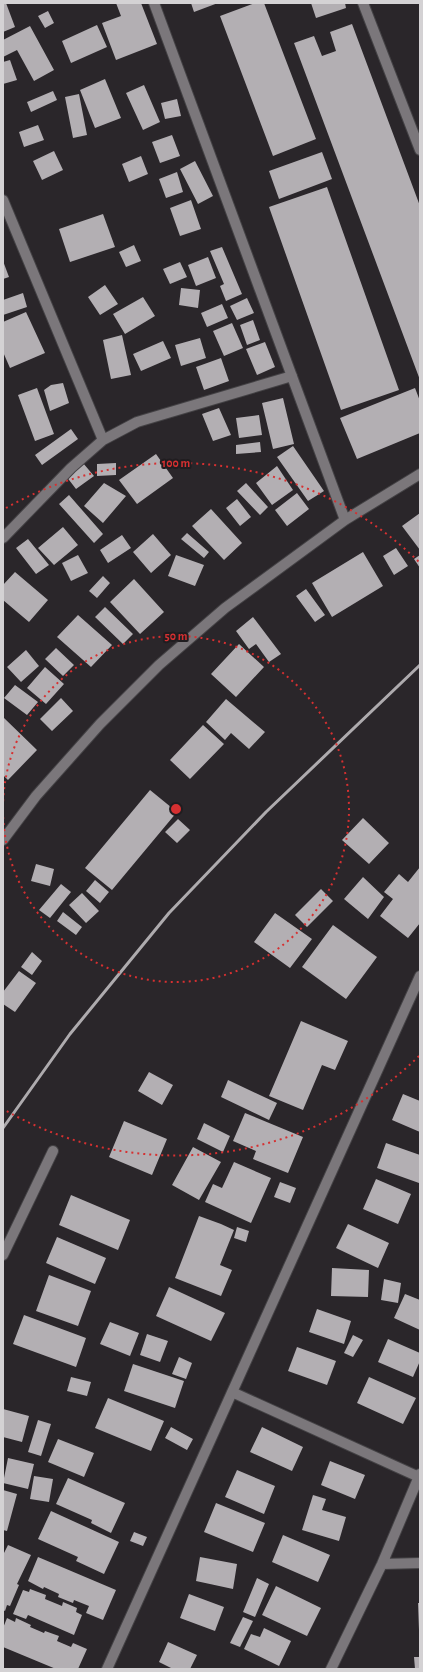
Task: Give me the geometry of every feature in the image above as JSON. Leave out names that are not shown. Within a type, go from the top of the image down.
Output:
[{"type":"street","points":[[154,3],[345,520]]},
{"type":"street","points":[[363,3],[420,150]]},
{"type":"street","points":[[3,200],[103,440]]},
{"type":"street","points":[[3,538],[71,468],[103,440],[137,422],[292,376]]},
{"type":"street","points":[[3,840],[36,796],[100,724],[159,665],[225,608],[345,520],[420,474]]},
{"type":"street","points":[[107,1669],[420,976]]},
{"type":"street","points":[[3,1255],[53,1151]]},
{"type":"street","points":[[232,1392],[419,1475],[382,1564],[331,1669]]},
{"type":"street","points":[[382,1564],[420,1563]]},
{"type":"building","points":[[3,3],[6,3],[15,27],[3,32]]},
{"type":"building","points":[[116,3],[141,3],[157,44],[116,60],[102,23],[121,16]]},
{"type":"building","points":[[191,3],[218,3],[194,12]]},
{"type":"building","points":[[255,3],[264,3],[316,139],[273,156],[220,16]]},
{"type":"building","points":[[311,3],[345,3],[346,8],[316,18]]},
{"type":"building","points":[[48,11],[54,23],[45,28],[38,16]]},
{"type":"building","points":[[352,24],[420,206],[420,380],[294,43],[314,36],[322,56],[336,51],[330,32]]},
{"type":"building","points":[[97,25],[107,47],[71,63],[62,41]]},
{"type":"building","points":[[30,26],[54,70],[34,81],[17,50],[3,57],[3,40]]},
{"type":"building","points":[[10,60],[17,80],[3,84],[3,62]]},
{"type":"building","points":[[105,79],[121,118],[95,128],[80,90]]},
{"type":"building","points":[[144,85],[160,122],[143,130],[126,93]]},
{"type":"building","points":[[53,91],[57,100],[31,112],[27,102]]},
{"type":"building","points":[[79,94],[87,135],[73,138],[65,97]]},
{"type":"building","points":[[177,99],[181,116],[165,119],[161,103]]},
{"type":"building","points":[[38,125],[44,140],[24,147],[19,132]]},
{"type":"building","points":[[172,135],[180,156],[160,163],[152,142]]},
{"type":"building","points":[[54,151],[63,170],[42,180],[33,161]]},
{"type":"building","points":[[322,152],[332,179],[279,199],[269,171]]},
{"type":"building","points":[[141,156],[148,174],[129,182],[122,164]]},
{"type":"building","points":[[195,161],[213,196],[198,204],[180,169]]},
{"type":"building","points":[[177,172],[183,192],[166,198],[159,179]]},
{"type":"building","points":[[327,187],[399,390],[341,410],[269,207]]},
{"type":"building","points":[[191,200],[201,229],[180,236],[170,208]]},
{"type":"building","points":[[103,214],[115,247],[70,262],[59,229]]},
{"type":"building","points":[[134,245],[141,261],[126,267],[119,252]]},
{"type":"building","points":[[222,247],[242,294],[226,301],[220,286],[224,284],[210,251]]},
{"type":"building","points":[[208,257],[216,278],[196,286],[188,265]]},
{"type":"building","points":[[3,261],[9,277],[3,279]]},
{"type":"building","points":[[180,262],[187,277],[170,284],[163,269]]},
{"type":"building","points":[[105,285],[118,304],[100,315],[88,297]]},
{"type":"building","points":[[181,288],[200,290],[198,308],[179,305]]},
{"type":"building","points":[[23,293],[27,307],[3,315],[3,300]]},
{"type":"building","points":[[143,297],[155,316],[125,334],[113,314]]},
{"type":"building","points":[[247,298],[254,313],[237,320],[230,306]]},
{"type":"building","points":[[222,304],[228,318],[207,327],[201,313]]},
{"type":"building","points":[[26,312],[45,353],[10,368],[3,352],[3,322]]},
{"type":"building","points":[[253,320],[260,340],[247,345],[240,325]]},
{"type":"building","points":[[232,323],[243,348],[224,356],[213,331]]},
{"type":"building","points":[[122,335],[131,375],[111,379],[103,340]]},
{"type":"building","points":[[200,338],[206,358],[181,366],[175,345]]},
{"type":"building","points":[[163,341],[171,358],[141,371],[133,354]]},
{"type":"building","points":[[265,342],[275,367],[257,375],[246,349]]},
{"type":"building","points":[[221,358],[229,381],[204,390],[196,367]]},
{"type":"building","points":[[63,383],[69,403],[50,411],[44,390],[51,385]]},
{"type":"building","points":[[37,388],[54,434],[35,441],[18,395]]},
{"type":"building","points":[[415,388],[420,401],[420,433],[357,459],[340,418]]},
{"type":"building","points":[[283,398],[294,444],[273,449],[262,403]]},
{"type":"building","points":[[219,408],[231,435],[213,441],[202,414]]},
{"type":"building","points":[[259,415],[262,435],[239,438],[236,418]]},
{"type":"building","points":[[71,429],[78,439],[42,465],[35,455]]},
{"type":"building","points":[[260,442],[261,452],[236,454],[236,445]]},
{"type":"building","points":[[293,446],[324,491],[308,501],[277,457]]},
{"type":"building","points":[[156,454],[173,478],[137,504],[119,480]]},
{"type":"building","points":[[83,463],[94,476],[76,489],[66,476]]},
{"type":"building","points":[[116,463],[116,475],[97,476],[97,464]]},
{"type":"building","points":[[277,466],[293,490],[272,505],[256,483]]},
{"type":"building","points":[[104,483],[126,496],[103,523],[84,506]]},
{"type":"building","points":[[246,483],[268,507],[260,515],[237,491]]},
{"type":"building","points":[[297,493],[309,509],[287,526],[275,510]]},
{"type":"building","points":[[69,495],[103,534],[94,543],[59,504]]},
{"type":"building","points":[[237,499],[251,517],[240,526],[226,508]]},
{"type":"building","points":[[211,509],[242,543],[224,560],[192,526]]},
{"type":"building","points":[[420,513],[420,550],[402,526]]},
{"type":"building","points":[[63,527],[78,545],[54,565],[38,548]]},
{"type":"building","points":[[187,533],[209,552],[204,558],[181,539]]},
{"type":"building","points":[[153,534],[171,555],[151,573],[133,552]]},
{"type":"building","points":[[122,535],[131,548],[108,563],[100,550]]},
{"type":"building","points":[[28,539],[49,565],[36,574],[16,548]]},
{"type":"building","points":[[396,548],[408,566],[394,575],[383,556]]},
{"type":"building","points":[[363,552],[383,586],[332,617],[312,583]]},
{"type":"building","points":[[78,555],[88,573],[71,581],[62,563]]},
{"type":"building","points":[[176,555],[204,565],[195,586],[168,576]]},
{"type":"building","points":[[420,555],[420,568],[414,559]]},
{"type":"building","points":[[15,572],[48,600],[29,622],[3,600],[3,585]]},
{"type":"building","points":[[103,576],[110,583],[97,598],[89,591]]},
{"type":"building","points":[[134,579],[164,612],[140,634],[110,602]]},
{"type":"building","points":[[306,589],[325,615],[315,622],[296,596]]},
{"type":"building","points":[[105,607],[133,634],[123,644],[95,617]]},
{"type":"building","points":[[78,615],[112,645],[91,667],[57,637]]},
{"type":"building","points":[[253,617],[281,654],[269,662],[256,644],[249,649],[236,631]]},
{"type":"building","points":[[239,644],[264,667],[236,697],[211,674]]},
{"type":"building","points":[[56,648],[74,665],[63,676],[45,659]]},
{"type":"building","points":[[26,650],[39,666],[21,682],[7,667]]},
{"type":"building","points":[[45,667],[64,684],[46,704],[27,688]]},
{"type":"building","points":[[15,685],[38,702],[27,715],[4,698]]},
{"type":"building","points":[[61,698],[73,711],[52,731],[40,719]]},
{"type":"building","points":[[226,699],[265,732],[249,749],[231,733],[225,740],[206,722]]},
{"type":"building","points":[[3,717],[37,750],[8,780],[3,775]]},
{"type":"building","points":[[203,725],[224,744],[190,779],[170,760]]},
{"type":"building","points":[[150,790],[177,812],[112,890],[85,868]]},
{"type":"building","points":[[363,818],[389,843],[369,864],[342,840]]},
{"type":"building","points":[[178,819],[190,830],[177,843],[165,832]]},
{"type":"building","points":[[36,864],[54,869],[50,886],[31,881]]},
{"type":"building","points":[[420,867],[420,923],[408,938],[380,916],[393,899],[384,892],[399,874],[408,882]]},
{"type":"building","points":[[363,877],[384,897],[368,919],[344,899]]},
{"type":"building","points":[[95,880],[109,892],[100,903],[86,891]]},
{"type":"building","points":[[61,884],[71,892],[50,918],[39,910]]},
{"type":"building","points":[[321,889],[333,901],[307,927],[295,915]]},
{"type":"building","points":[[82,893],[99,911],[86,923],[69,905]]},
{"type":"building","points":[[63,912],[82,927],[76,935],[57,921]]},
{"type":"building","points":[[275,913],[312,939],[290,968],[254,942]]},
{"type":"building","points":[[333,925],[377,957],[346,999],[302,967]]},
{"type":"building","points":[[32,952],[42,961],[32,975],[21,967]]},
{"type":"building","points":[[19,971],[36,983],[15,1012],[3,1004],[3,992]]},
{"type":"building","points":[[301,1021],[348,1041],[335,1070],[322,1065],[303,1110],[269,1096]]},
{"type":"building","points":[[149,1072],[173,1085],[162,1105],[138,1091]]},
{"type":"building","points":[[228,1080],[277,1103],[269,1120],[221,1097]]},
{"type":"building","points":[[403,1094],[420,1101],[420,1132],[392,1120]]},
{"type":"building","points":[[245,1113],[303,1137],[288,1173],[253,1159],[256,1151],[233,1141]]},
{"type":"building","points":[[124,1121],[167,1139],[152,1175],[109,1157]]},
{"type":"building","points":[[204,1123],[230,1136],[223,1152],[197,1139]]},
{"type":"building","points":[[386,1143],[420,1155],[419,1183],[377,1168]]},
{"type":"building","points":[[193,1147],[221,1162],[199,1200],[172,1185]]},
{"type":"building","points":[[234,1162],[271,1178],[251,1223],[205,1202],[213,1184],[222,1188]]},
{"type":"building","points":[[376,1179],[411,1194],[398,1224],[363,1209]]},
{"type":"building","points":[[280,1182],[296,1188],[290,1203],[274,1197]]},
{"type":"building","points":[[71,1195],[130,1220],[118,1250],[59,1225]]},
{"type":"building","points":[[199,1216],[234,1230],[220,1265],[232,1270],[221,1296],[175,1278]]},
{"type":"building","points":[[348,1224],[389,1243],[378,1268],[336,1248]]},
{"type":"building","points":[[237,1227],[249,1231],[246,1242],[234,1238]]},
{"type":"building","points":[[57,1237],[106,1258],[95,1284],[46,1263]]},
{"type":"building","points":[[332,1268],[369,1270],[368,1297],[331,1296]]},
{"type":"building","points":[[49,1275],[91,1291],[78,1326],[36,1311]]},
{"type":"building","points":[[384,1279],[401,1283],[398,1303],[381,1300]]},
{"type":"building","points":[[169,1287],[225,1313],[211,1341],[156,1316]]},
{"type":"building","points":[[405,1294],[420,1300],[420,1330],[394,1318]]},
{"type":"building","points":[[317,1309],[351,1321],[344,1344],[309,1332]]},
{"type":"building","points":[[24,1315],[86,1338],[76,1367],[13,1344]]},
{"type":"building","points":[[110,1322],[139,1333],[130,1356],[100,1344]]},
{"type":"building","points":[[147,1334],[168,1341],[160,1362],[140,1355]]},
{"type":"building","points":[[353,1335],[363,1340],[353,1357],[344,1353]]},
{"type":"building","points":[[388,1339],[420,1353],[420,1361],[413,1377],[378,1362]]},
{"type":"building","points":[[297,1347],[336,1361],[327,1385],[288,1371]]},
{"type":"building","points":[[179,1357],[192,1363],[186,1379],[172,1374]]},
{"type":"building","points":[[133,1364],[184,1381],[175,1408],[124,1391]]},
{"type":"building","points":[[71,1377],[91,1382],[87,1396],[67,1391]]},
{"type":"building","points":[[369,1377],[416,1398],[403,1424],[357,1403]]},
{"type":"building","points":[[108,1398],[164,1421],[151,1451],[95,1428]]},
{"type":"building","points":[[3,1409],[29,1416],[22,1442],[3,1437]]},
{"type":"building","points":[[38,1420],[51,1424],[41,1456],[28,1452]]},
{"type":"building","points":[[171,1427],[193,1439],[187,1450],[165,1438]]},
{"type":"building","points":[[262,1427],[303,1447],[292,1471],[250,1452]]},
{"type":"building","points":[[58,1439],[94,1453],[84,1477],[48,1462]]},
{"type":"building","points":[[8,1458],[34,1464],[28,1489],[3,1483]]},
{"type":"building","points":[[330,1461],[365,1475],[355,1499],[321,1485]]},
{"type":"building","points":[[237,1470],[275,1486],[264,1514],[225,1497]]},
{"type":"building","points":[[34,1476],[53,1479],[49,1502],[30,1499]]},
{"type":"building","points":[[68,1478],[125,1503],[111,1533],[91,1523],[92,1520],[56,1504]]},
{"type":"building","points":[[3,1490],[17,1494],[7,1531],[3,1530]]},
{"type":"building","points":[[313,1495],[326,1499],[322,1510],[346,1517],[339,1541],[302,1530]]},
{"type":"building","points":[[216,1503],[265,1523],[253,1552],[204,1532]]},
{"type":"building","points":[[51,1511],[119,1542],[104,1574],[76,1561],[78,1557],[38,1539]]},
{"type":"building","points":[[134,1532],[147,1537],[143,1546],[130,1541]]},
{"type":"building","points":[[283,1535],[330,1555],[318,1582],[272,1562]]},
{"type":"building","points":[[8,1545],[31,1555],[17,1584],[19,1585],[10,1606],[7,1605],[5,1611],[3,1610],[3,1555]]},
{"type":"building","points":[[38,1557],[116,1590],[103,1620],[86,1613],[89,1606],[74,1600],[73,1603],[58,1597],[59,1594],[44,1587],[43,1589],[28,1581]]},
{"type":"building","points":[[200,1557],[237,1564],[233,1589],[196,1581]]},
{"type":"building","points":[[257,1578],[269,1584],[255,1617],[243,1612]]},
{"type":"building","points":[[276,1586],[321,1608],[307,1636],[262,1615]]},
{"type":"building","points":[[30,1589],[46,1595],[45,1599],[62,1606],[63,1602],[77,1608],[76,1612],[82,1615],[74,1635],[28,1615],[26,1619],[13,1614],[23,1590],[29,1592]]},
{"type":"building","points":[[189,1594],[224,1607],[215,1631],[180,1618]]},
{"type":"building","points":[[418,1603],[420,1603],[420,1630],[419,1630]]},
{"type":"building","points":[[243,1617],[253,1621],[240,1647],[230,1643]]},
{"type":"building","points":[[7,1618],[15,1622],[16,1618],[31,1625],[30,1627],[44,1633],[45,1631],[59,1636],[57,1641],[71,1647],[73,1643],[87,1649],[78,1669],[56,1669],[3,1647],[3,1628]]},
{"type":"building","points":[[264,1628],[291,1641],[279,1666],[244,1649],[251,1634],[260,1637]]},
{"type":"building","points":[[168,1642],[197,1655],[190,1669],[173,1669],[159,1662]]},
{"type":"building","points":[[414,1657],[420,1657],[420,1669],[415,1669]]},
{"type":"railway","points":[[3,1128],[70,1034],[169,913],[266,812],[420,665]]}]
